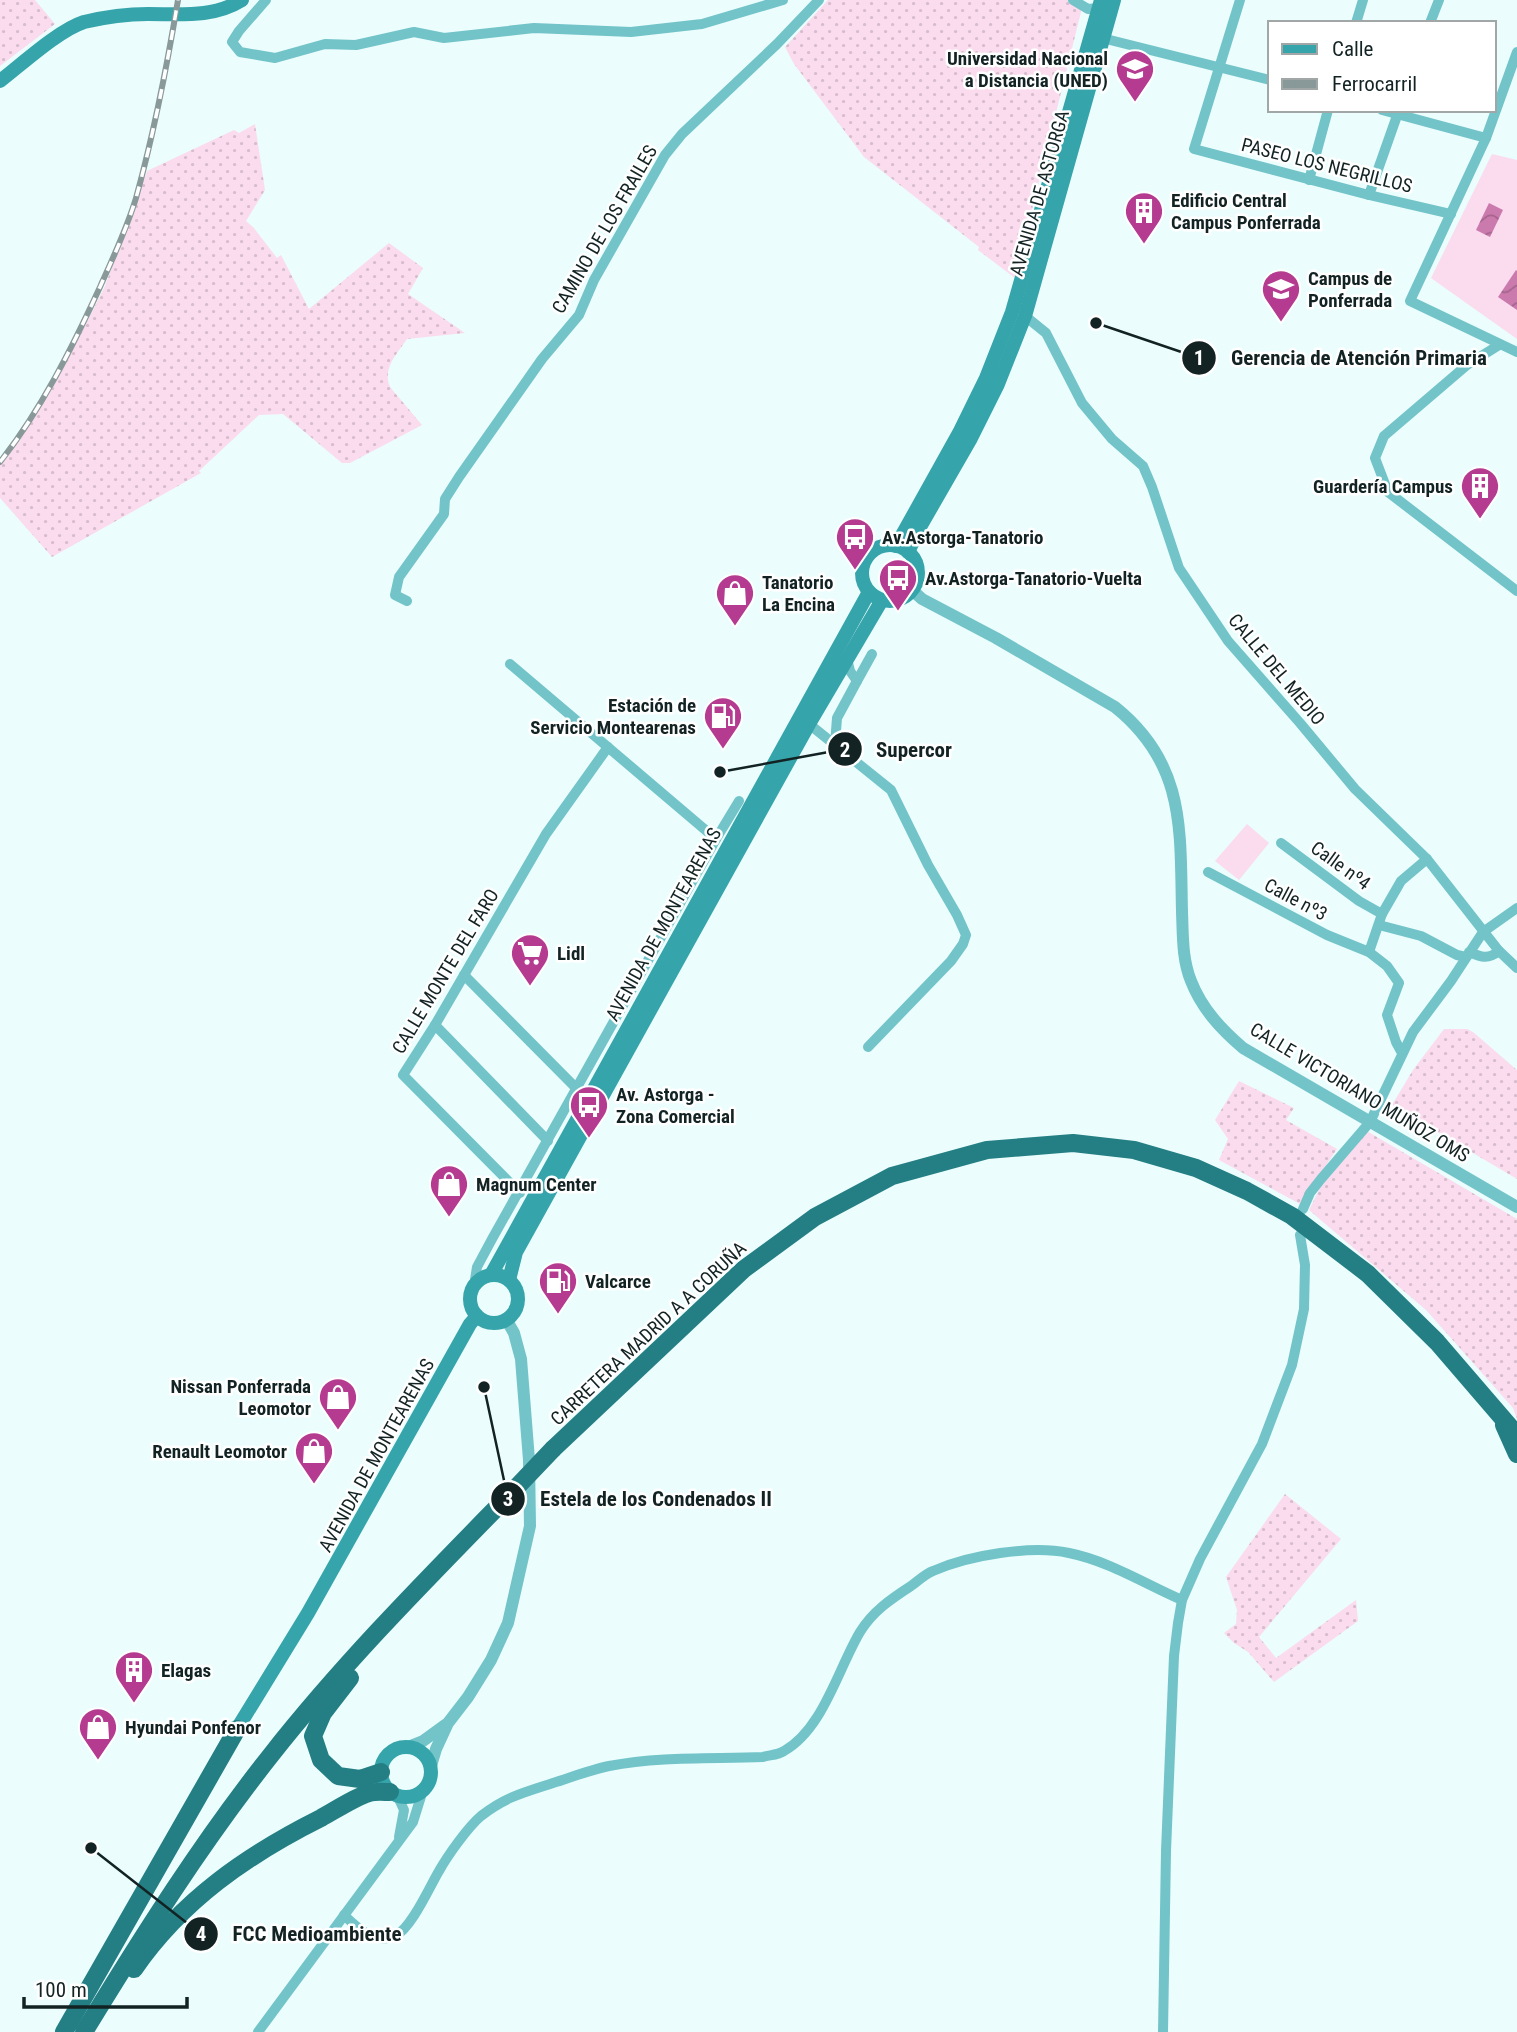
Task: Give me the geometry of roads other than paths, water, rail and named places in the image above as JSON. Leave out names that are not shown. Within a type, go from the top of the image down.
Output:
[{"type":"highway","name":"CARRETERA MADRID A A CORUÑA","points":[[84,2032],[181,1878],[271,1755],[337,1677],[439,1565],[553,1449],[744,1269],[815,1217],[892,1176],[987,1150],[1073,1143],[1134,1150],[1196,1168],[1247,1191],[1292,1216],[1368,1274],[1437,1342],[1517,1435]]},
{"type":"highway","points":[[1500,1415],[1517,1454]]},
{"type":"highway","points":[[381,1772],[360,1779],[338,1776],[321,1760],[313,1736],[323,1713],[439,1565]]},
{"type":"highway","points":[[64,2032],[237,1729]]},
{"type":"highway","points":[[90,2032],[164,1930],[220,1878],[259,1852],[369,1793],[393,1794]]},
{"type":"main road","points":[[0,81],[80,23],[126,15],[209,13],[231,7],[242,0]]},
{"type":"main road","name":"AVENIDA DE ASTORGA","points":[[1018,314],[1114,0]]},
{"type":"main road","name":"AVENIDA DE ASTORGA","points":[[1018,314],[1100,4]]},
{"type":"main road","points":[[902,549],[920,527],[970,440],[998,384],[1018,314]]},
{"type":"main road","points":[[889,545],[902,549],[915,560],[918,570],[912,590],[895,601],[875,596],[862,578],[864,561],[874,550],[889,545]]},
{"type":"main road","name":"AVENIDA DE MONTEARENAS","points":[[509,1280],[516,1252],[814,727],[875,596]]},
{"type":"main road","name":"AVENIDA DE MONTEARENAS","points":[[491,1275],[875,596]]},
{"type":"main road","points":[[491,1275],[509,1280],[516,1288],[518,1297],[515,1309],[506,1320],[494,1323],[477,1316],[470,1301],[474,1286],[491,1275]]},
{"type":"main road","name":"AVENIDA DE MONTEARENAS","points":[[237,1729],[308,1613],[470,1324],[477,1316]]},
{"type":"main road","points":[[400,1748],[408,1748],[421,1752],[425,1757],[430,1777],[423,1790],[406,1797],[393,1794],[383,1783],[381,1772],[386,1756],[400,1748]]},
{"type":"street","points":[[266,0],[232,42],[240,52],[275,58],[325,44],[356,45],[414,32],[444,38],[534,28],[631,32],[702,24],[783,0]]},
{"type":"street","name":"CAMINO DE LOS FRAILES","points":[[408,601],[395,595],[399,577],[444,514],[445,499],[459,477],[542,359],[579,314],[594,280],[665,155],[682,134],[819,0]]},
{"type":"street","points":[[1073,0],[1088,9],[1100,4]]},
{"type":"street","points":[[1219,66],[1240,0]]},
{"type":"street","points":[[1357,21],[1363,0]]},
{"type":"street","points":[[1431,21],[1439,0]]},
{"type":"street","points":[[1102,38],[1268,79]]},
{"type":"street","points":[[1496,110],[1517,52]]},
{"type":"street","name":"PASEO LOS NEGRILLOS","points":[[1219,66],[1194,149],[1451,214]]},
{"type":"street","points":[[1309,180],[1327,112]]},
{"type":"street","points":[[1369,195],[1398,112],[1486,138]]},
{"type":"street","points":[[1495,112],[1486,138],[1410,301],[1517,352]]},
{"type":"street","name":"CALLE DEL MEDIO","points":[[1018,314],[1046,332],[1083,403],[1112,439],[1143,466],[1179,568],[1228,641],[1354,789],[1427,859],[1483,932],[1517,968]]},
{"type":"street","points":[[1499,345],[1467,365],[1384,436],[1375,458],[1388,492],[1517,591]]},
{"type":"street","name":"CALLE VICTORIANO MUÑOZ OMS","points":[[912,590],[1104,700],[1129,718],[1146,736],[1158,754],[1172,785],[1179,823],[1183,949],[1190,980],[1204,1007],[1220,1027],[1243,1048],[1517,1207]]},
{"type":"street","points":[[814,727],[824,730],[837,718],[872,654]]},
{"type":"street","points":[[847,659],[850,671],[857,681]]},
{"type":"street","points":[[510,664],[716,839]]},
{"type":"street","points":[[835,744],[837,718]]},
{"type":"street","points":[[814,727],[891,790],[966,935],[951,961],[868,1046]]},
{"type":"street","name":"CALLE MONTE DEL FARO","points":[[520,1193],[403,1075],[546,834],[608,747]]},
{"type":"street","points":[[474,1286],[477,1267],[739,802]]},
{"type":"street","name":"Calle nº4","points":[[1281,843],[1380,919],[1457,955],[1468,955]]},
{"type":"street","points":[[1402,1053],[1387,1014],[1399,983],[1387,966],[1369,952],[1380,919],[1401,881],[1427,859]]},
{"type":"street","name":"Calle nº3","points":[[1208,872],[1327,935],[1369,952]]},
{"type":"street","points":[[1303,1209],[1310,1193],[1370,1122],[1413,1032],[1483,932],[1517,908]]},
{"type":"street","points":[[1468,955],[1492,957],[1499,951]]},
{"type":"street","points":[[464,975],[577,1089]]},
{"type":"street","points":[[435,1025],[548,1141]]},
{"type":"street","points":[[1163,2032],[1166,1851],[1174,1656],[1182,1600],[1200,1559],[1262,1444],[1292,1365],[1304,1309],[1305,1265],[1300,1236]]},
{"type":"street","name":"CARRETERA MADRID A A CORUÑA","points":[[430,1769],[448,1723],[491,1660],[508,1623],[530,1527],[529,1460],[521,1359],[514,1334],[506,1320]]},
{"type":"street","points":[[344,1915],[367,1935],[382,1938],[395,1936],[414,1916],[440,1868],[472,1825],[505,1800],[528,1789],[631,1763],[781,1753],[807,1731],[822,1709],[860,1632],[872,1615],[932,1571],[972,1559],[1017,1552],[1069,1553],[1156,1586],[1182,1600]]},
{"type":"street","name":"CARRETERA MADRID A A CORUÑA","points":[[408,1748],[448,1723]]},
{"type":"street","points":[[258,2032],[413,1822],[423,1790]]},
{"type":"street","points":[[393,1794],[404,1810],[398,1839]]},
{"type":"water","points":[[1489,203],[1503,210],[1490,237],[1476,230]]},
{"type":"water","points":[[1517,271],[1517,310],[1498,297]]},
{"type":"railway","points":[[0,462],[29,421],[67,355],[128,220],[154,124],[178,0]]},
{"type":"place","name":"Universidad Nacional a Distancia (UNED)","points":[[1135,103]]},
{"type":"place","name":"Edificio Central Campus Ponferrada","points":[[1144,245]]},
{"type":"place","name":"Gerencia de Atención Primaria","points":[[1096,323]]},
{"type":"place","name":"Campus de Ponferrada","points":[[1281,323]]},
{"type":"place","name":"Guardería Campus","points":[[1480,520]]},
{"type":"place","name":"Av.Astorga-Tanatorio","points":[[855,571]]},
{"type":"place","name":"Av.Astorga-Tanatorio-Vuelta","points":[[898,612]]},
{"type":"place","name":"Tanatorio La Encina","points":[[735,627]]},
{"type":"place","name":"Estación de Servicio Montearenas","points":[[723,750]]},
{"type":"place","name":"Supercor","points":[[720,772]]},
{"type":"place","name":"Lidl","points":[[530,987]]},
{"type":"place","name":"Av. Astorga - Zona Comercial","points":[[589,1139]]},
{"type":"place","name":"Magnum Center","points":[[449,1218]]},
{"type":"place","name":"Valcarce","points":[[558,1315]]},
{"type":"place","name":"Estela de los Condenados II","points":[[484,1387]]},
{"type":"place","name":"Nissan Ponferrada Leomotor","points":[[338,1431]]},
{"type":"place","name":"Renault Leomotor","points":[[314,1485]]},
{"type":"place","name":"Elagas","points":[[134,1704]]},
{"type":"place","name":"Hyundai Ponfenor","points":[[98,1761]]},
{"type":"place","name":"FCC Medioambiente","points":[[91,1848]]}]
